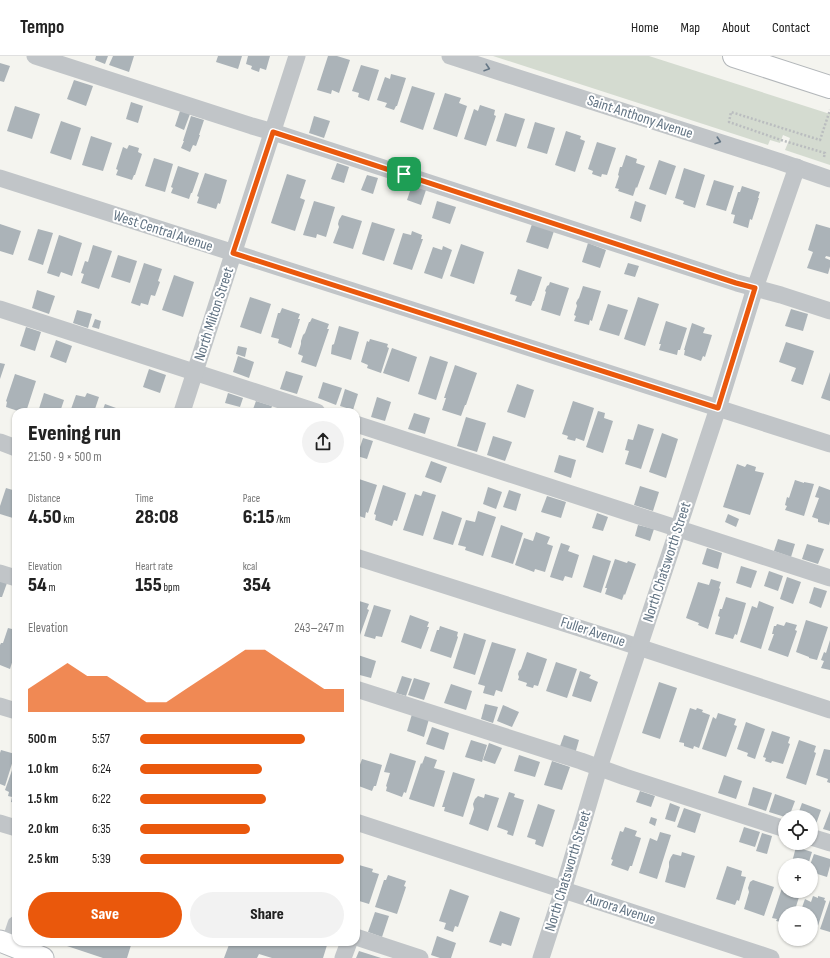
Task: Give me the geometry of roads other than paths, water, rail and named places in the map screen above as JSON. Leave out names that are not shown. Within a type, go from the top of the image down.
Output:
[{"type":"highway","points":[[734,56],[830,87]]},
{"type":"highway","points":[[788,73],[830,93]]},
{"type":"main road","points":[[13,946],[43,958]]},
{"type":"street","points":[[35,56],[729,280],[830,311]]},
{"type":"street","name":"North Milton Street","points":[[183,408],[297,56]]},
{"type":"street","name":"Saint Anthony Avenue","points":[[450,56],[763,156],[830,179]]},
{"type":"street","name":"North Chatsworth Street","points":[[541,958],[599,768],[718,408],[755,288],[797,168]]},
{"type":"street","name":"West Central Avenue","points":[[0,178],[830,444]]},
{"type":"street","points":[[0,309],[306,408]]},
{"type":"street","points":[[360,425],[830,578]]},
{"type":"street","points":[[0,442],[12,446]]},
{"type":"street","name":"Fuller Avenue","points":[[360,558],[639,647],[830,710]]},
{"type":"street","points":[[0,572],[12,576]]},
{"type":"street","points":[[360,690],[581,761],[625,777],[778,827]]},
{"type":"street","points":[[0,706],[12,710]]},
{"type":"street","points":[[0,823],[12,827]]},
{"type":"street","name":"Aurora Avenue","points":[[360,823],[771,958]]},
{"type":"street","points":[[818,839],[830,843]]},
{"type":"street","points":[[5,943],[12,931]]},
{"type":"street","points":[[360,938],[420,958]]},
{"type":"street","points":[[344,958],[348,946]]}]
